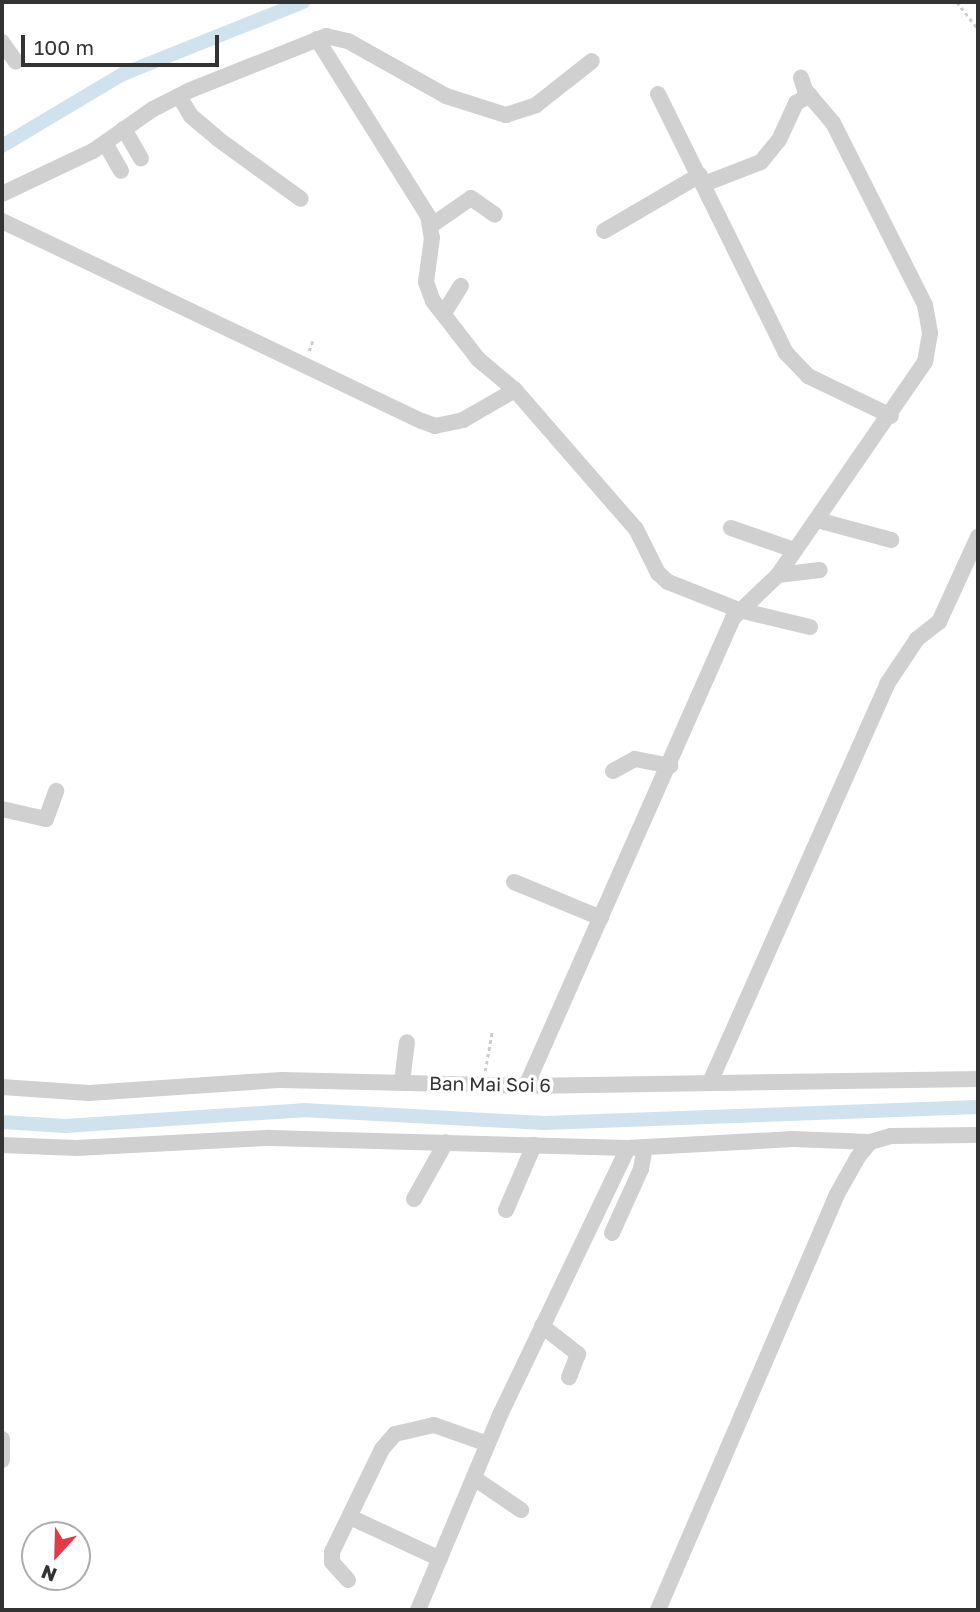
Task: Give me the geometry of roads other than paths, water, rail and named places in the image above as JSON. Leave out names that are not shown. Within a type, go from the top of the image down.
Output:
[{"type":"street","points":[[317,39],[432,225],[427,291],[478,359],[515,390],[636,530],[658,573],[668,582],[738,610],[810,627]]},
{"type":"street","points":[[2,194],[105,143],[124,128],[178,96],[317,39],[348,41],[446,96],[506,115],[536,105],[592,61]]},
{"type":"street","points":[[2,41],[16,62]]},
{"type":"street","points":[[526,1086],[738,610],[778,575],[891,416],[925,362],[930,333],[925,305],[833,123],[810,95],[801,78]]},
{"type":"street","points":[[658,94],[786,353],[808,376],[891,416]]},
{"type":"street","points":[[604,231],[702,180],[761,162],[775,146],[796,103],[810,95]]},
{"type":"street","points":[[178,96],[186,110],[209,132],[301,199]]},
{"type":"street","points":[[124,128],[141,158]]},
{"type":"street","points":[[105,143],[121,171]]},
{"type":"street","points":[[432,225],[471,198],[495,215]]},
{"type":"street","points":[[2,221],[435,426],[463,419],[515,390]]},
{"type":"street","points":[[444,313],[461,286]]},
{"type":"street","points":[[817,520],[891,540]]},
{"type":"street","points":[[731,528],[794,551]]},
{"type":"street","points":[[711,1080],[887,684],[917,639],[939,622],[978,537]]},
{"type":"street","points":[[778,575],[820,570]]},
{"type":"street","points":[[613,771],[635,759],[670,766]]},
{"type":"street","points":[[2,808],[46,819],[56,791]]},
{"type":"street","points":[[514,882],[601,918]]},
{"type":"street","points":[[402,1082],[407,1042]]},
{"type":"street","name":"Ban Mai Soi 6","points":[[2,1087],[89,1093],[271,1081],[526,1086],[711,1080],[978,1079]]},
{"type":"street","points":[[2,1146],[76,1148],[270,1138],[628,1148],[793,1139],[870,1142],[891,1136],[978,1135]]},
{"type":"street","points":[[414,1199],[446,1142]]},
{"type":"street","points":[[658,1610],[836,1196],[870,1142]]},
{"type":"street","points":[[506,1210],[534,1145]]},
{"type":"street","points":[[612,1233],[641,1169],[645,1147]]},
{"type":"street","points":[[418,1610],[488,1444],[628,1148]]},
{"type":"street","points":[[542,1326],[578,1354],[569,1377]]},
{"type":"street","points":[[348,1580],[332,1562],[332,1552],[382,1449],[395,1434],[434,1425],[488,1444]]},
{"type":"street","points":[[2,1439],[2,1460]]},
{"type":"street","points":[[474,1478],[522,1510]]},
{"type":"street","points":[[350,1517],[440,1559]]},
{"type":"waterway","points":[[2,146],[123,74],[303,2]]},
{"type":"waterway","points":[[2,1122],[65,1126],[303,1110],[544,1123],[978,1107]]}]
